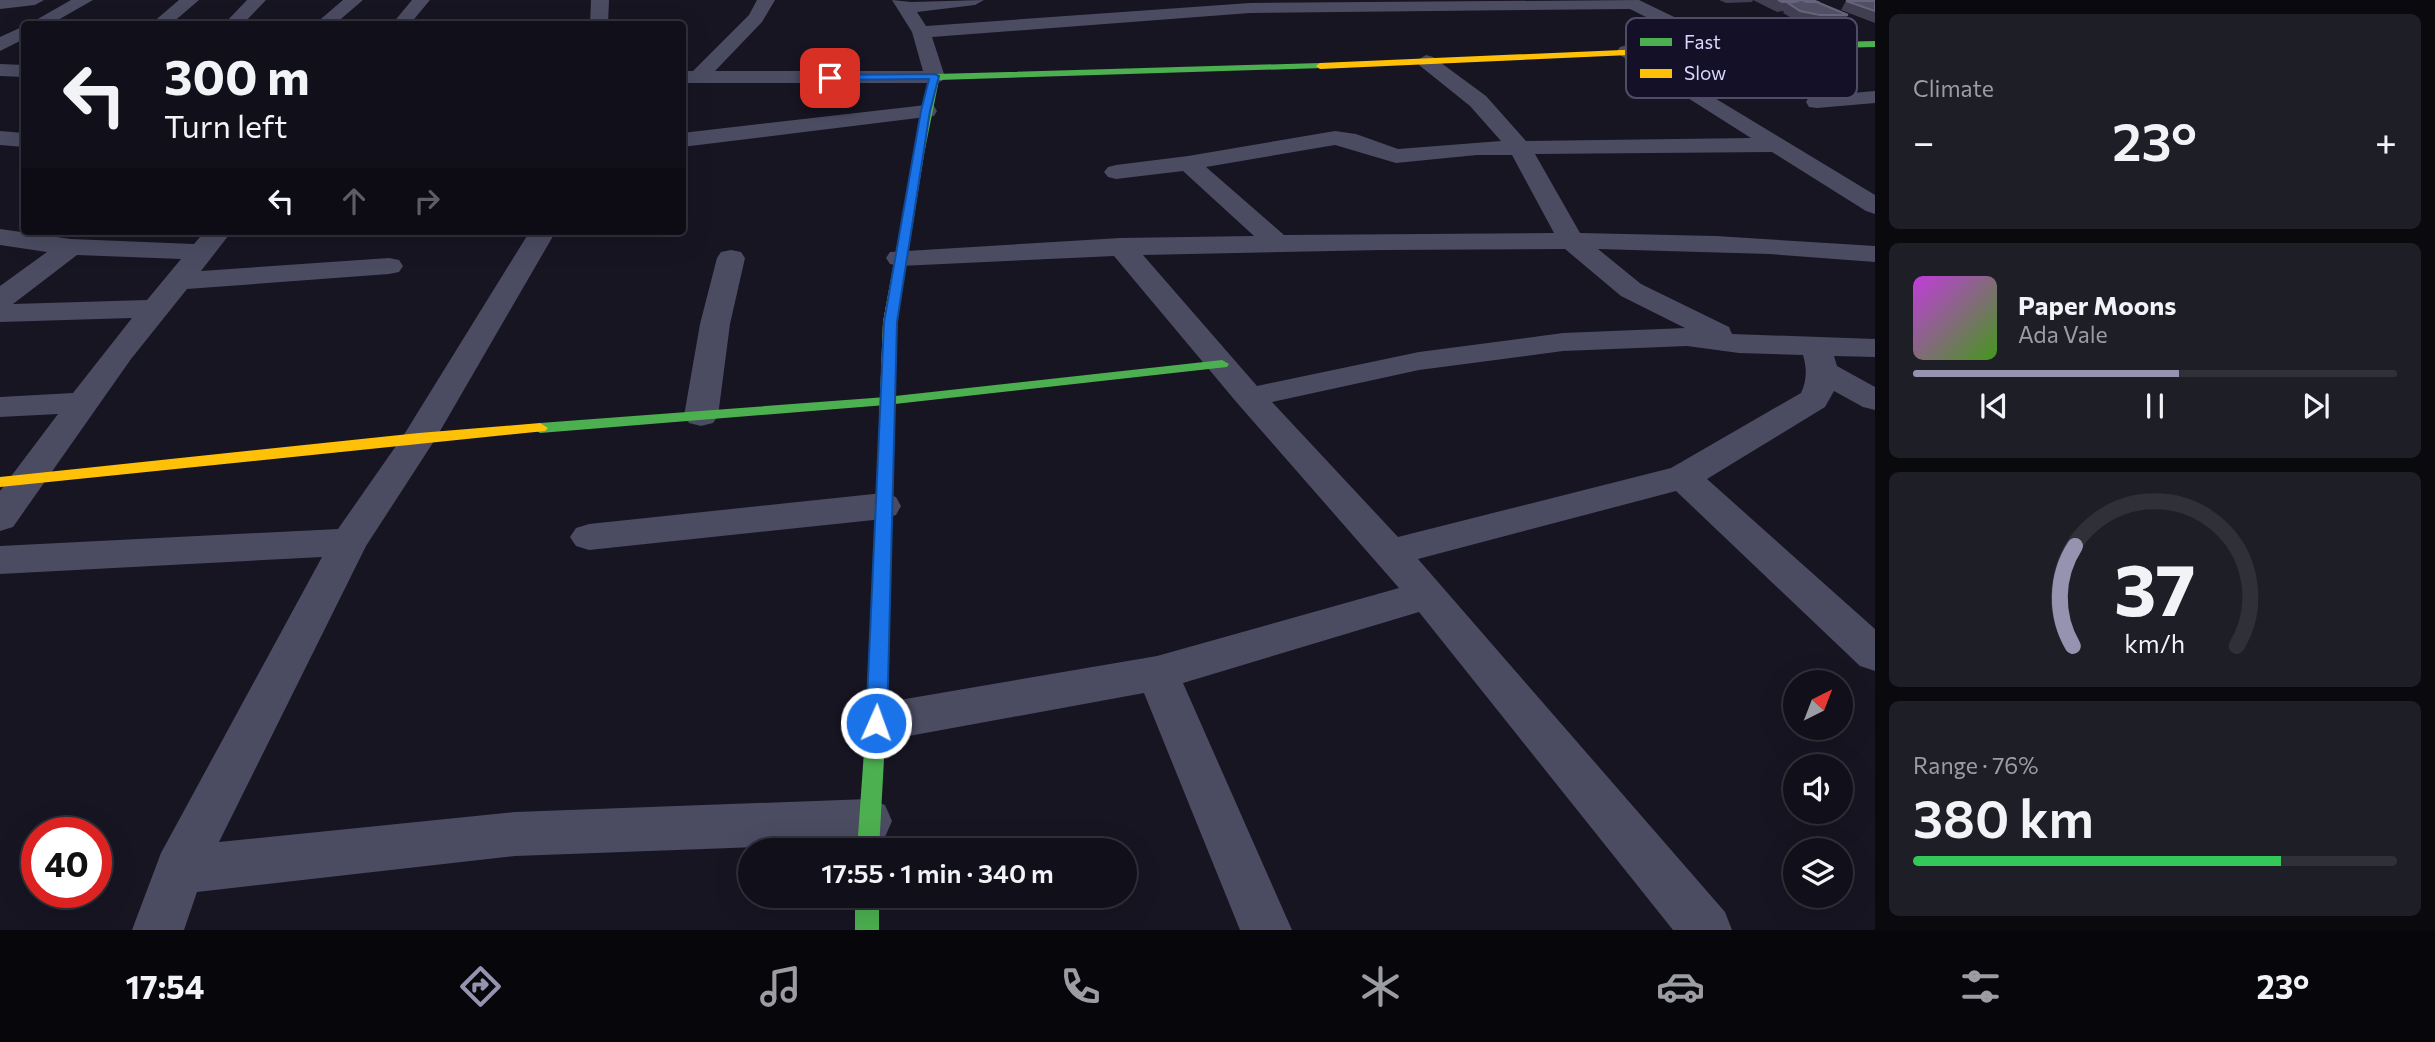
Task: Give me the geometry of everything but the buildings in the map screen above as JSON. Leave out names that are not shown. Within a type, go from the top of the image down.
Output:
[{"type":"street","points":[[0,4],[35,0]]},
{"type":"street","points":[[44,21],[84,0]]},
{"type":"street","points":[[164,21],[190,0]]},
{"type":"street","points":[[236,21],[257,0]]},
{"type":"street","points":[[328,21],[354,0]]},
{"type":"street","points":[[404,21],[421,0]]},
{"type":"street","points":[[599,21],[600,0]]},
{"type":"street","points":[[690,77],[757,18],[766,0]]},
{"type":"street","points":[[179,870],[515,834],[868,836],[876,723],[890,322],[926,111],[935,76],[921,32],[904,4],[975,0]]},
{"type":"street","points":[[921,32],[1237,9],[1398,4],[1629,2],[1662,18]]},
{"type":"street","points":[[1398,4],[1419,27]]},
{"type":"street","points":[[0,45],[21,34]]},
{"type":"street","points":[[1857,44],[1875,44]]},
{"type":"street","points":[[690,77],[1207,71],[1436,55],[1626,51]]},
{"type":"street","points":[[1436,55],[1520,148],[1571,241],[1631,290],[1740,344]]},
{"type":"street","points":[[0,70],[21,71]]},
{"type":"street","points":[[1817,102],[1875,97]]},
{"type":"street","points":[[1700,98],[1774,145],[1871,200]]},
{"type":"street","points":[[686,140],[926,111]]},
{"type":"street","points":[[0,138],[21,140]]},
{"type":"street","points":[[1116,172],[1188,163],[1335,138],[1348,139],[1391,156],[1477,148],[1774,145]]},
{"type":"street","points":[[1188,163],[1276,242]]},
{"type":"street","points":[[158,930],[179,870],[349,542],[419,438],[541,235]]},
{"type":"street","points":[[0,237],[71,247],[210,242]]},
{"type":"street","points":[[900,258],[1120,246],[1276,242],[1678,240],[1875,254]]},
{"type":"street","points":[[0,518],[15,480],[82,403],[154,309],[210,242]]},
{"type":"street","points":[[1120,246],[1249,397],[1428,595],[1706,930]]},
{"type":"street","points":[[0,300],[71,247]]},
{"type":"street","points":[[701,416],[715,324],[731,258]]},
{"type":"street","points":[[177,281],[389,266]]},
{"type":"street","points":[[0,313],[154,309]]},
{"type":"street","points":[[1249,397],[1419,361],[1563,342],[1687,337],[1820,359],[1875,348]]},
{"type":"street","points":[[1820,359],[1875,400]]},
{"type":"street","points":[[1389,553],[1684,477],[1813,400],[1823,385],[1820,359]]},
{"type":"street","points":[[15,480],[419,438],[886,401],[1222,364]]},
{"type":"street","points":[[0,407],[82,403]]},
{"type":"street","points":[[1684,477],[1875,654]]},
{"type":"street","points":[[589,537],[883,506]]},
{"type":"street","points":[[0,560],[349,542]]},
{"type":"street","points":[[876,723],[1157,673],[1428,595]]},
{"type":"street","points":[[1157,673],[1266,930]]},
{"type":"street","points":[[867,908],[867,930]]},
{"type":"traffic: fast","points":[[1857,44],[1875,44]]},
{"type":"traffic: fast","points":[[919,154],[935,77],[1320,66]]},
{"type":"traffic: fast","points":[[540,428],[886,401],[1222,364]]},
{"type":"traffic: fast","points":[[869,838],[884,501]]},
{"type":"traffic: fast","points":[[867,908],[867,930]]},
{"type":"traffic: slow","points":[[1320,66],[1626,53]]},
{"type":"traffic: slow","points":[[884,501],[890,322],[919,154]]},
{"type":"traffic: slow","points":[[0,482],[540,428]]},
{"type":"route","points":[[830,78],[935,76],[926,111],[890,322],[876,723]]}]
